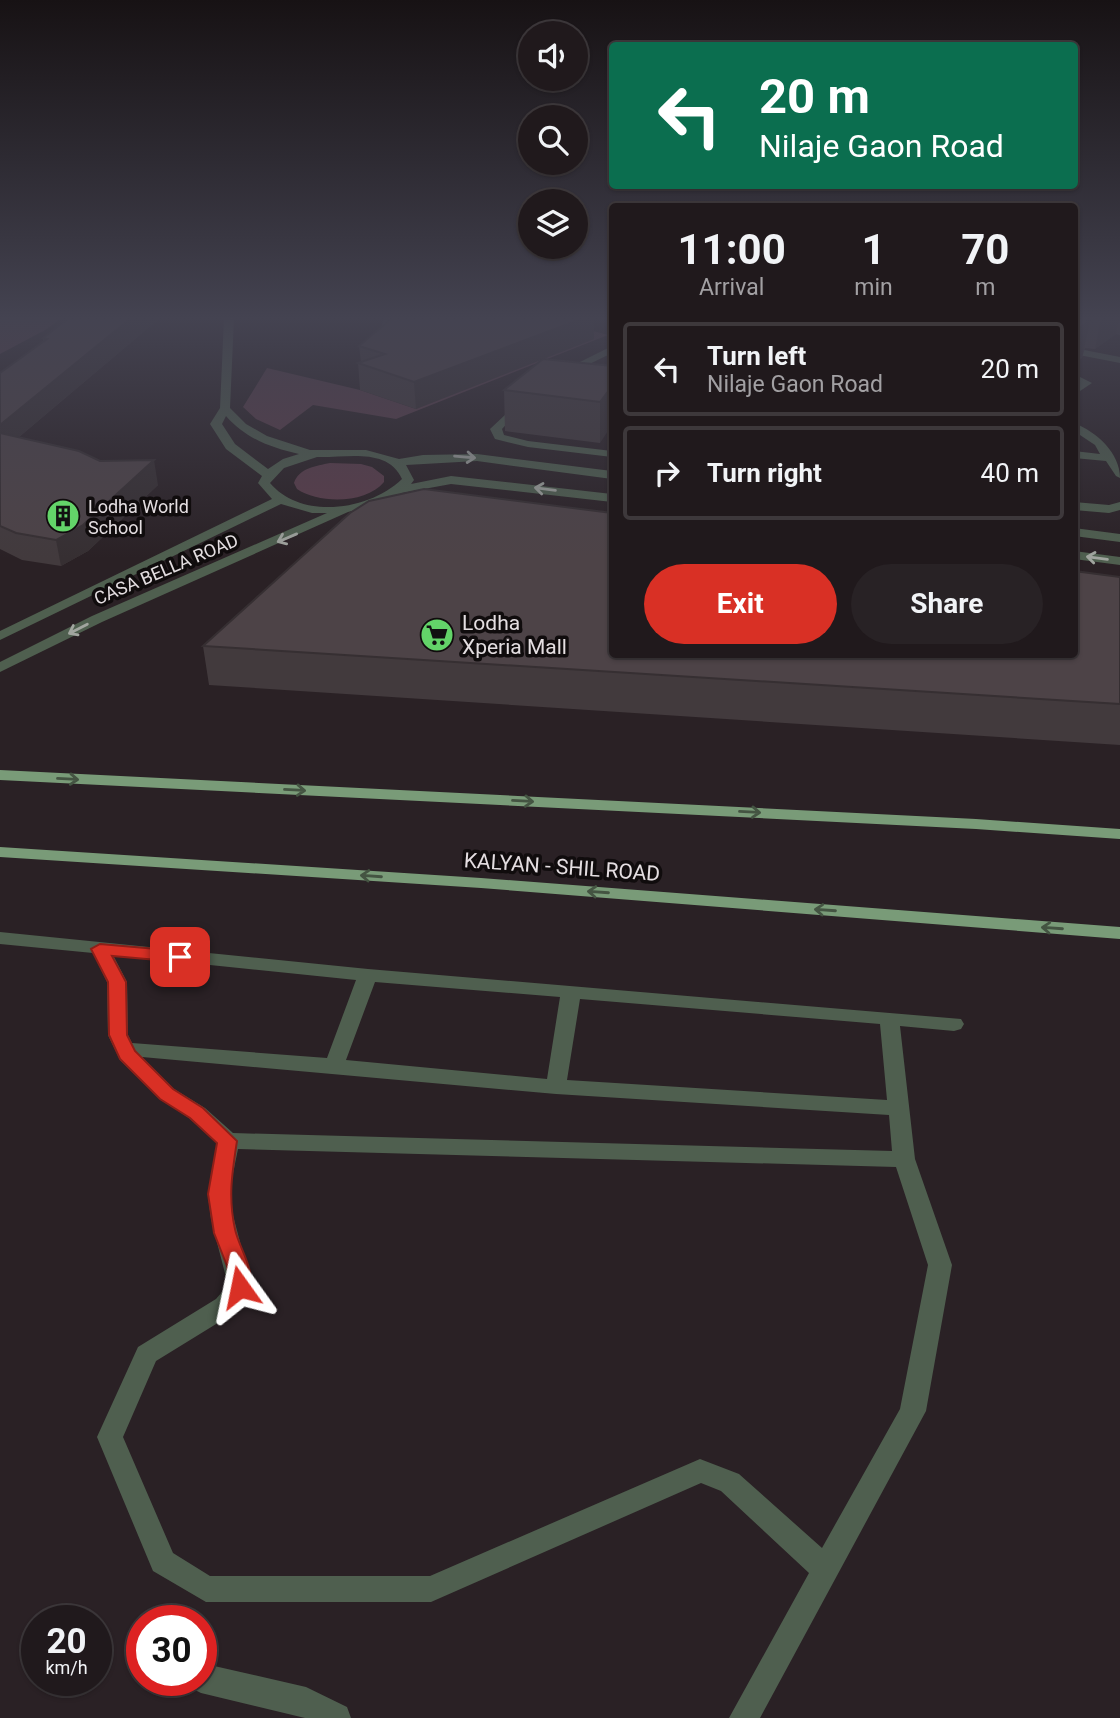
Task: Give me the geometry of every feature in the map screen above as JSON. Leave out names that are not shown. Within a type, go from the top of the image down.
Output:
[{"type":"main road","points":[[0,775],[976,824],[1120,834]]},
{"type":"main road","name":"KALYAN - SHIL ROAD","points":[[0,852],[481,883],[1120,933]]},
{"type":"street","points":[[225,398],[225,408],[216,424],[219,435],[248,461],[268,474]]},
{"type":"street","points":[[529,398],[496,429],[499,437],[528,444],[609,454]]},
{"type":"street","points":[[225,408],[251,435],[279,445],[319,453],[362,453],[397,463],[406,471],[408,480],[401,489]]},
{"type":"street","points":[[1078,429],[1098,443],[1120,474]]},
{"type":"street","points":[[280,500],[269,492],[264,483],[268,474],[288,462],[319,453]]},
{"type":"street","points":[[1078,454],[1108,458]]},
{"type":"street","points":[[397,463],[424,457],[457,456],[609,475]]},
{"type":"street","name":"CASA BELLA ROAD","points":[[0,668],[97,619],[348,508],[388,498],[401,489],[451,480],[609,498]]},
{"type":"street","name":"CASA BELLA ROAD","points":[[0,636],[280,500],[320,509],[348,508]]},
{"type":"street","points":[[1078,506],[1109,509],[1120,506]]},
{"type":"street","points":[[1078,533],[1120,538]]},
{"type":"street","points":[[1078,556],[1120,561]]},
{"type":"street","points":[[0,938],[368,975],[954,1024]]},
{"type":"street","points":[[100,949],[117,982],[118,1035],[124,1049],[167,1094],[197,1113],[228,1141],[904,1159]]},
{"type":"street","points":[[334,1066],[368,975]]},
{"type":"street","points":[[556,1087],[570,992]]},
{"type":"street","points":[[744,1718],[913,1411],[940,1265],[904,1159],[889,1018]]},
{"type":"street","points":[[124,1049],[556,1087],[898,1108]]},
{"type":"street","points":[[228,1141],[219,1194],[225,1233],[238,1266],[240,1287],[225,1306],[147,1354],[110,1437],[163,1562],[206,1589],[431,1589],[700,1471],[730,1482],[826,1570]]},
{"type":"street","points":[[217,1682],[306,1702],[336,1718]]},
{"type":"shaded area","points":[[248,398],[384,398],[416,409],[431,398],[449,398],[396,419],[313,405],[280,430],[256,419],[243,407]]},
{"type":"shaded area","points":[[330,463],[372,467],[384,476],[384,482],[366,494],[342,499],[317,497],[297,489],[294,483],[300,474],[309,468]]},
{"type":"building","points":[[0,398],[33,398],[0,425]]},
{"type":"building","points":[[569,398],[603,398],[600,402]]},
{"type":"building","name":"Lodha World School","points":[[0,433],[79,451],[100,461],[154,460],[83,525],[56,540],[16,533],[0,526]]},
{"type":"building","points":[[424,489],[609,513],[609,658],[1078,658],[1078,572],[1120,577],[1120,704],[203,646],[350,513],[369,501]]},
{"type":"place","name":"Lodha World School","points":[[63,516]]},
{"type":"place","name":"Lodha Xperia Mall","points":[[437,635]]},
{"type":"route","points":[[180,957],[100,949],[117,982],[118,1035],[127,1055],[167,1094],[197,1113],[228,1141],[219,1194],[225,1233],[238,1266],[240,1287]]}]
